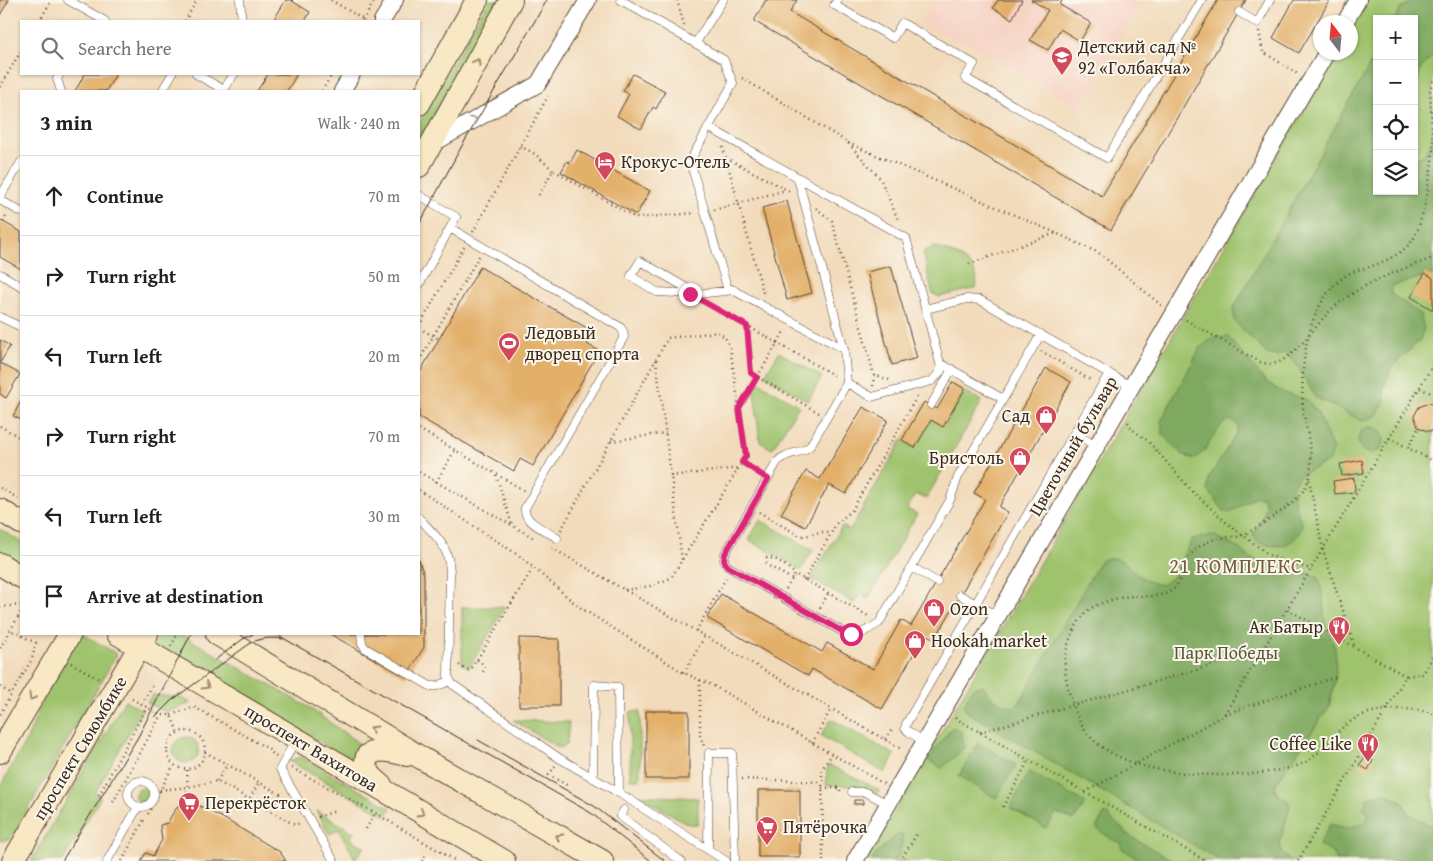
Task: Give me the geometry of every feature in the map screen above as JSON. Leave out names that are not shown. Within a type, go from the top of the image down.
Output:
[{"type":"main road","points":[[420,102],[477,0]]},
{"type":"main road","points":[[420,164],[512,0]]},
{"type":"main road","points":[[0,510],[20,522]]},
{"type":"main road","points":[[0,564],[20,576]]},
{"type":"main road","points":[[0,752],[58,649],[69,635]]},
{"type":"main road","name":"проспект Вахитова","points":[[122,635],[143,640],[164,661],[504,861]]},
{"type":"main road","points":[[219,635],[423,759],[602,861]]},
{"type":"main road","name":"проспект Сююмбике","points":[[13,861],[117,690],[143,640]]},
{"type":"main road","points":[[117,690],[136,670],[164,661]]},
{"type":"main road","points":[[395,798],[372,778],[365,767],[367,756],[375,750],[382,750],[423,759]]},
{"type":"main road","points":[[0,846],[8,849],[31,830]]},
{"type":"street","points":[[383,20],[395,0]]},
{"type":"street","points":[[432,144],[538,84],[588,0]]},
{"type":"street","points":[[1349,15],[1358,0]]},
{"type":"street","name":"Цветочный бульвар","points":[[855,861],[1322,60]]},
{"type":"street","points":[[343,90],[351,75]]},
{"type":"lane","points":[[68,0],[92,18]]},
{"type":"lane","points":[[240,0],[242,20]]},
{"type":"lane","points":[[621,0],[724,60],[733,83],[690,161],[727,287],[844,349]]},
{"type":"lane","points":[[692,42],[723,0]]},
{"type":"lane","points":[[838,0],[834,5],[893,38],[902,23],[974,64],[965,78],[1107,158],[1202,0]]},
{"type":"lane","points":[[1239,12],[1258,23],[1270,0]]},
{"type":"lane","points":[[59,75],[57,79],[61,90]]},
{"type":"lane","points":[[163,90],[171,75]]},
{"type":"lane","points":[[198,75],[222,90]]},
{"type":"lane","points":[[225,90],[233,75]]},
{"type":"lane","points":[[708,127],[906,238],[941,371],[932,381],[872,397],[847,383]]},
{"type":"lane","points":[[20,164],[0,198],[20,211]]},
{"type":"lane","points":[[798,179],[844,349],[847,383],[810,446],[805,450],[788,454],[777,462],[725,554],[725,562],[732,568],[845,633],[864,632],[880,623],[950,500],[958,477],[1041,334]]},
{"type":"lane","points":[[420,196],[456,217],[420,283]]},
{"type":"lane","points":[[450,228],[620,327],[624,334],[534,496],[525,508],[528,519],[557,538]]},
{"type":"lane","points":[[693,294],[640,261],[631,276],[657,292],[693,294],[734,290]]},
{"type":"lane","points":[[0,274],[20,285]]},
{"type":"lane","points":[[925,309],[968,299],[980,300],[1131,386]]},
{"type":"lane","points":[[0,316],[20,326]]},
{"type":"lane","points":[[940,363],[1003,399]]},
{"type":"lane","points":[[931,405],[952,369]]},
{"type":"lane","points":[[925,742],[909,732],[905,728],[906,724],[1109,373]]},
{"type":"lane","points":[[1074,433],[1096,446]]},
{"type":"lane","points":[[420,519],[441,542],[448,558],[450,568],[448,676],[456,689],[560,758],[726,861]]},
{"type":"lane","points":[[912,567],[937,582]]},
{"type":"lane","points":[[960,595],[997,616]]},
{"type":"lane","points":[[361,635],[365,648],[430,686],[437,686],[450,681]]},
{"type":"lane","points":[[594,778],[594,685],[618,686],[619,793]]},
{"type":"lane","points":[[296,739],[280,769],[334,861]]},
{"type":"lane","points":[[708,850],[709,753],[732,753],[735,861]]},
{"type":"lane","points":[[852,792],[866,792],[888,804]]},
{"type":"lane","points":[[294,794],[304,797]]},
{"type":"lane","points":[[107,861],[138,807]]},
{"type":"lane","points":[[624,810],[620,816],[681,861]]},
{"type":"path","points":[[40,20],[52,0]]},
{"type":"path","points":[[186,20],[197,0]]},
{"type":"path","points":[[331,0],[363,20],[375,0]]},
{"type":"path","points":[[677,0],[692,42]]},
{"type":"path","points":[[1258,23],[1263,52],[1302,76]]},
{"type":"path","points":[[0,87],[20,53]]},
{"type":"path","points":[[728,70],[847,142],[1056,232],[1099,253],[1166,309],[1260,362],[1271,364],[1290,355],[1331,310],[1356,291],[1386,275],[1433,258]]},
{"type":"path","points":[[323,90],[331,75]]},
{"type":"path","points":[[1433,81],[1430,90],[1430,115],[1433,146]]},
{"type":"path","points":[[420,325],[537,114]]},
{"type":"path","points":[[719,133],[767,308]]},
{"type":"path","points":[[847,142],[880,178],[906,238]]},
{"type":"path","points":[[520,146],[534,154],[552,170],[636,218],[705,212],[787,190]]},
{"type":"path","points":[[1354,647],[1323,550],[1309,480],[1311,463],[1303,404],[1305,348],[1318,308],[1330,288],[1352,272],[1373,266],[1397,254],[1412,241],[1421,220],[1432,167],[1433,150]]},
{"type":"path","points":[[726,158],[803,198]]},
{"type":"path","points":[[539,195],[552,170]]},
{"type":"path","points":[[832,221],[874,375],[910,387]]},
{"type":"path","points":[[969,264],[1056,232]]},
{"type":"path","points":[[420,359],[483,248]]},
{"type":"path","points":[[693,294],[847,383]]},
{"type":"path","points":[[739,408],[791,321]]},
{"type":"path","points":[[747,326],[751,373],[827,417]]},
{"type":"path","points":[[420,328],[439,339]]},
{"type":"path","points":[[625,590],[650,586],[671,578],[746,456],[730,347],[726,338],[717,332],[668,338],[552,548],[696,631],[908,752]]},
{"type":"path","points":[[1033,347],[1094,382],[1100,388]]},
{"type":"path","points":[[656,358],[682,561]]},
{"type":"path","points":[[1224,715],[1433,365]]},
{"type":"path","points":[[804,580],[838,521],[852,510],[926,383]]},
{"type":"path","points":[[1420,388],[1433,394]]},
{"type":"path","points":[[1119,406],[1132,429],[1148,441],[1192,491],[1243,535],[1268,555],[1288,564],[1312,569]]},
{"type":"path","points":[[0,427],[20,437]]},
{"type":"path","points":[[1408,448],[1419,427]]},
{"type":"path","points":[[420,430],[534,496]]},
{"type":"path","points":[[611,440],[666,434]]},
{"type":"path","points":[[1389,438],[1433,461]]},
{"type":"path","points":[[436,482],[455,450]]},
{"type":"path","points":[[742,462],[768,479]]},
{"type":"path","points":[[671,476],[739,468]]},
{"type":"path","points":[[420,473],[536,539]]},
{"type":"path","points":[[496,474],[512,525]]},
{"type":"path","points":[[1309,480],[1300,495],[1274,516],[1243,535],[1212,540],[1199,547],[1187,561],[1177,585],[1169,593],[1157,597],[1134,596],[1111,600],[1090,609],[1068,640],[1064,659],[1067,683],[1075,711],[1087,734],[1105,749],[1149,768],[1229,775],[1278,770],[1302,764],[1358,717],[1387,710],[1407,709],[1433,714]]},
{"type":"path","points":[[420,491],[521,557],[578,606],[684,673],[712,685],[888,786]]},
{"type":"path","points":[[751,508],[800,536],[808,536],[823,531],[830,534]]},
{"type":"path","points":[[792,579],[767,565],[767,558],[771,557],[780,562],[804,580],[880,623]]},
{"type":"path","points":[[448,660],[469,670],[533,568]]},
{"type":"path","points":[[696,631],[732,568]]},
{"type":"path","points":[[781,597],[795,574]]},
{"type":"path","points":[[815,616],[828,594]]},
{"type":"path","points":[[0,607],[20,605]]},
{"type":"path","points":[[1287,609],[1406,676],[1423,674],[1433,656]]},
{"type":"path","points":[[0,647],[20,614]]},
{"type":"path","points":[[0,714],[32,659],[36,643],[10,630]]},
{"type":"path","points":[[684,673],[705,636]]},
{"type":"path","points":[[58,649],[117,690],[161,715],[171,715],[194,707],[267,748],[276,758]]},
{"type":"path","points":[[980,732],[1262,651]]},
{"type":"path","points":[[477,660],[484,666],[485,670],[482,673]]},
{"type":"path","points":[[1298,861],[1406,676]]},
{"type":"path","points":[[1084,792],[1224,715],[1336,677]]},
{"type":"path","points":[[700,680],[700,735],[709,753]]},
{"type":"path","points":[[142,704],[152,686]]},
{"type":"path","points":[[0,687],[12,694]]},
{"type":"path","points":[[99,795],[147,707]]},
{"type":"path","points":[[812,743],[831,708]]},
{"type":"path","points":[[943,711],[1206,861]]},
{"type":"path","points":[[112,802],[161,715]]},
{"type":"path","points":[[171,715],[178,732]]},
{"type":"path","points":[[188,730],[199,736],[203,741],[205,752],[199,764],[187,770],[174,765],[167,756],[166,750],[170,738],[178,732],[188,730]]},
{"type":"path","points":[[205,752],[280,794],[270,810]]},
{"type":"path","points":[[823,861],[822,769],[832,754]]},
{"type":"path","points":[[1003,807],[1029,760]]},
{"type":"path","points":[[217,781],[227,764]]},
{"type":"path","points":[[122,861],[174,765]]},
{"type":"path","points":[[291,767],[375,813],[456,861]]},
{"type":"path","points":[[553,769],[549,775],[570,787]]},
{"type":"path","points":[[187,770],[188,803]]},
{"type":"path","points":[[733,779],[822,782]]},
{"type":"path","points":[[160,790],[217,781],[295,824],[336,811]]},
{"type":"path","points":[[250,798],[259,782]]},
{"type":"path","points":[[822,788],[840,788],[840,792]]},
{"type":"path","points":[[366,829],[375,813]]},
{"type":"path","points":[[900,861],[917,834]]},
{"type":"path","points":[[422,861],[426,855]]},
{"type":"shaded area","name":"Детский сад № 92 «Голбакча»","points":[[934,0],[1142,0],[1081,108],[963,40],[960,44],[921,23]]},
{"type":"green space","points":[[489,0],[499,0],[420,139],[420,121]]},
{"type":"green space","name":"Парк Победы","points":[[1367,0],[1433,0],[1433,861],[866,861],[1333,60],[1358,60],[1358,16]]},
{"type":"green space","points":[[1414,0],[1433,0],[1433,55],[1421,68],[1418,78],[1418,15],[1397,15],[1401,8]]},
{"type":"green space","points":[[1373,59],[1373,195],[1418,195],[1418,158],[1424,155],[1433,140],[1433,274],[1392,286],[1390,293],[1420,314],[1424,328],[1420,340],[1391,368],[1384,387],[1385,401],[1376,416],[1362,421],[1315,397],[1299,368],[1286,352],[1276,356],[1267,354],[1235,322],[1233,309]]},
{"type":"green space","points":[[934,247],[964,260],[975,272],[976,288],[939,297],[932,293],[923,252]]},
{"type":"green space","points":[[1228,337],[1265,381],[1282,392],[1307,400],[1318,413],[1333,450],[1330,461],[1300,475],[1292,487],[1296,508],[1303,527],[1294,539],[1284,545],[1273,546],[1258,543],[1253,535],[1266,505],[1263,498],[1256,496],[1229,513],[1224,511],[1208,490],[1209,478],[1236,434],[1238,426],[1233,421],[1228,420],[1223,424],[1204,451],[1194,459],[1183,455],[1163,435],[1161,421],[1200,348],[1212,338]]},
{"type":"green space","points":[[779,352],[822,377],[808,401],[765,375]]},
{"type":"green space","points":[[759,382],[799,406],[772,449],[760,442],[754,390]]},
{"type":"green space","points":[[964,391],[982,401],[926,499],[916,494],[907,509],[917,514],[868,599],[860,594],[854,603],[811,579],[842,526],[850,530],[902,440],[915,448],[931,420],[944,427]]},
{"type":"green space","points":[[1371,427],[1381,430],[1384,440],[1381,450],[1371,453],[1361,450],[1358,440],[1361,430]]},
{"type":"green space","points":[[760,520],[813,550],[801,570],[749,540]]},
{"type":"green space","points":[[0,529],[20,541],[20,569],[0,558]]},
{"type":"green space","points":[[1213,535],[1238,548],[1252,559],[1282,569],[1303,571],[1318,577],[1322,591],[1325,624],[1335,648],[1336,675],[1329,707],[1275,785],[1276,793],[1288,801],[1290,806],[1280,842],[1282,854],[1288,861],[1221,861],[967,712],[964,706],[975,687],[984,686],[992,697],[1003,704],[1012,707],[1019,703],[1100,561],[1114,558],[1120,560],[1146,580],[1162,585],[1174,576],[1192,539]]},
{"type":"green space","points":[[462,607],[505,607],[469,668],[462,664]]},
{"type":"green space","points":[[79,635],[85,635],[117,654],[11,839],[0,841],[0,787],[27,739],[50,684]]},
{"type":"green space","points":[[158,635],[182,635],[310,708],[364,747],[356,763],[152,646]]},
{"type":"green space","points":[[152,695],[180,697],[191,703],[165,711],[147,703]]},
{"type":"green space","points":[[125,700],[142,710],[95,793],[101,797],[63,861],[31,861]]},
{"type":"green space","points":[[640,711],[640,779],[630,779],[630,712]]},
{"type":"green space","points":[[831,719],[895,755],[885,773],[821,736]]},
{"type":"green space","points":[[513,720],[569,722],[567,744],[563,747],[557,747]]},
{"type":"green space","points":[[952,727],[962,732],[964,748],[942,768],[928,760]]},
{"type":"green space","points":[[186,737],[195,741],[199,750],[195,759],[186,763],[177,759],[173,750],[177,741]]},
{"type":"green space","points":[[978,743],[1016,765],[996,798],[959,776]]},
{"type":"green space","points":[[301,757],[391,808],[386,816],[289,761]]},
{"type":"green space","points":[[829,765],[879,790],[876,795],[858,786],[826,785]]},
{"type":"green space","points":[[1029,772],[1086,803],[1074,820],[1056,813],[1046,828],[1010,808]]},
{"type":"green space","points":[[139,788],[145,788],[149,795],[145,802],[139,802],[135,798],[135,792]]},
{"type":"green space","points":[[1385,793],[1402,801],[1408,813],[1433,827],[1433,861],[1337,861],[1334,854],[1319,845],[1330,824],[1346,828],[1365,824],[1369,815],[1364,809],[1367,798]]},
{"type":"green space","points":[[637,795],[698,798],[698,825],[688,824]]},
{"type":"green space","points":[[317,811],[354,832],[350,839],[365,847],[355,859],[339,829],[329,834]]},
{"type":"green space","points":[[1105,813],[1131,837],[1174,861],[1141,861],[1121,848],[1122,843],[1113,840],[1096,828]]},
{"type":"green space","points":[[897,835],[903,835],[900,853],[895,861],[872,861],[876,854]]},
{"type":"building","points":[[0,0],[9,0],[0,15]]},
{"type":"building","points":[[286,0],[293,0],[310,12],[306,20],[274,20]]},
{"type":"building","points":[[766,0],[797,0],[790,12],[1102,196],[1218,0],[1246,0],[1111,230],[754,21]]},
{"type":"building","points":[[998,0],[1022,0],[1012,19],[993,8]]},
{"type":"building","points":[[1031,0],[1062,0],[1060,5],[1091,23],[1080,41],[1060,29],[1048,50],[1030,40],[1048,10]]},
{"type":"building","points":[[1294,0],[1330,0],[1321,15],[1313,15],[1313,29],[1299,53],[1273,38]]},
{"type":"building","points":[[633,74],[665,91],[656,109],[653,107],[641,129],[617,116],[629,94],[623,91]]},
{"type":"building","points":[[84,75],[115,75],[107,90],[76,90]]},
{"type":"building","points":[[267,75],[296,75],[288,90],[258,90]]},
{"type":"building","name":"Крокус-Отель","points":[[577,150],[650,191],[636,215],[561,172],[567,161],[570,163]]},
{"type":"building","points":[[787,201],[812,293],[787,300],[762,208]]},
{"type":"building","points":[[0,220],[20,231],[20,268],[0,257]]},
{"type":"building","points":[[891,266],[917,358],[892,365],[867,272]]},
{"type":"building","name":"Ледовый дворец спорта","points":[[480,267],[594,332],[587,344],[599,351],[533,466],[520,459],[514,471],[420,418],[420,372]]},
{"type":"building","points":[[1425,273],[1433,278],[1433,310],[1411,297]]},
{"type":"building","points":[[0,340],[10,346],[0,363]]},
{"type":"building","points":[[0,363],[20,374],[6,398],[0,394]]},
{"type":"building","points":[[1046,368],[1071,382],[999,507],[1008,512],[935,639],[925,634],[882,709],[812,669],[808,676],[707,618],[721,594],[822,652],[827,643],[873,669],[901,620],[911,626],[985,499],[974,493]]},
{"type":"building","points":[[953,382],[965,389],[943,427],[931,420],[915,448],[902,440],[924,402],[937,409]]},
{"type":"building","points":[[20,403],[20,420],[13,416]]},
{"type":"building","points":[[1429,403],[1433,404],[1433,431],[1427,431],[1418,427],[1414,416],[1419,407]]},
{"type":"building","points":[[863,407],[888,420],[846,494],[829,485],[805,527],[781,514],[806,471],[820,479]]},
{"type":"building","points":[[1362,460],[1364,473],[1342,476],[1340,464]]},
{"type":"building","points":[[1354,478],[1355,492],[1335,494],[1333,481]]},
{"type":"building","points":[[420,563],[424,575],[424,647],[406,677],[332,635],[420,635]]},
{"type":"building","points":[[519,638],[559,639],[559,706],[519,706]]},
{"type":"building","points":[[646,711],[689,711],[689,779],[646,779]]},
{"type":"building","points":[[1366,756],[1373,760],[1368,770],[1359,765]]},
{"type":"building","points":[[758,790],[800,790],[800,857],[758,857]]},
{"type":"building","points":[[854,800],[863,800],[863,804],[854,804]]},
{"type":"building","points":[[185,803],[194,803],[223,818],[280,852],[286,861],[141,861],[146,853],[153,856],[162,840],[160,825],[168,823],[178,806]]},
{"type":"tram line","points":[[420,223],[459,151],[547,0]]},
{"type":"tram line","points":[[62,861],[138,737],[190,635]]},
{"type":"tram line","points":[[215,660],[251,635]]},
{"type":"tram line","points":[[278,635],[591,813],[651,861]]},
{"type":"tram line","points":[[155,717],[171,701],[252,642],[268,638],[283,639]]},
{"type":"tram line","points":[[478,740],[594,806],[665,861]]},
{"type":"place","name":"Детский сад № 92 «Голбакча»","points":[[1062,76]]},
{"type":"place","name":"Крокус-Отель","points":[[605,181]]},
{"type":"place","name":"Ледовый дворец спорта","points":[[509,362]]},
{"type":"place","name":"Сад","points":[[1046,435]]},
{"type":"place","name":"Бристоль","points":[[1020,477]]},
{"type":"place","name":"Ozon","points":[[934,628]]},
{"type":"place","name":"Ак Батыр","points":[[1339,646]]},
{"type":"place","name":"Hookah market","points":[[915,660]]},
{"type":"place","name":"Coffee Like","points":[[1368,763]]},
{"type":"place","name":"Перекрёсток","points":[[189,822]]},
{"type":"place","name":"Пятёрочка","points":[[767,846]]},
{"type":"district","name":"21 КОМПЛЕКС","points":[[1236,566]]},
{"type":"route","points":[[690,294],[747,326],[751,373],[757,377],[739,408],[746,456],[742,462],[768,479],[725,554],[724,560],[727,566],[845,633],[851,634]]}]
